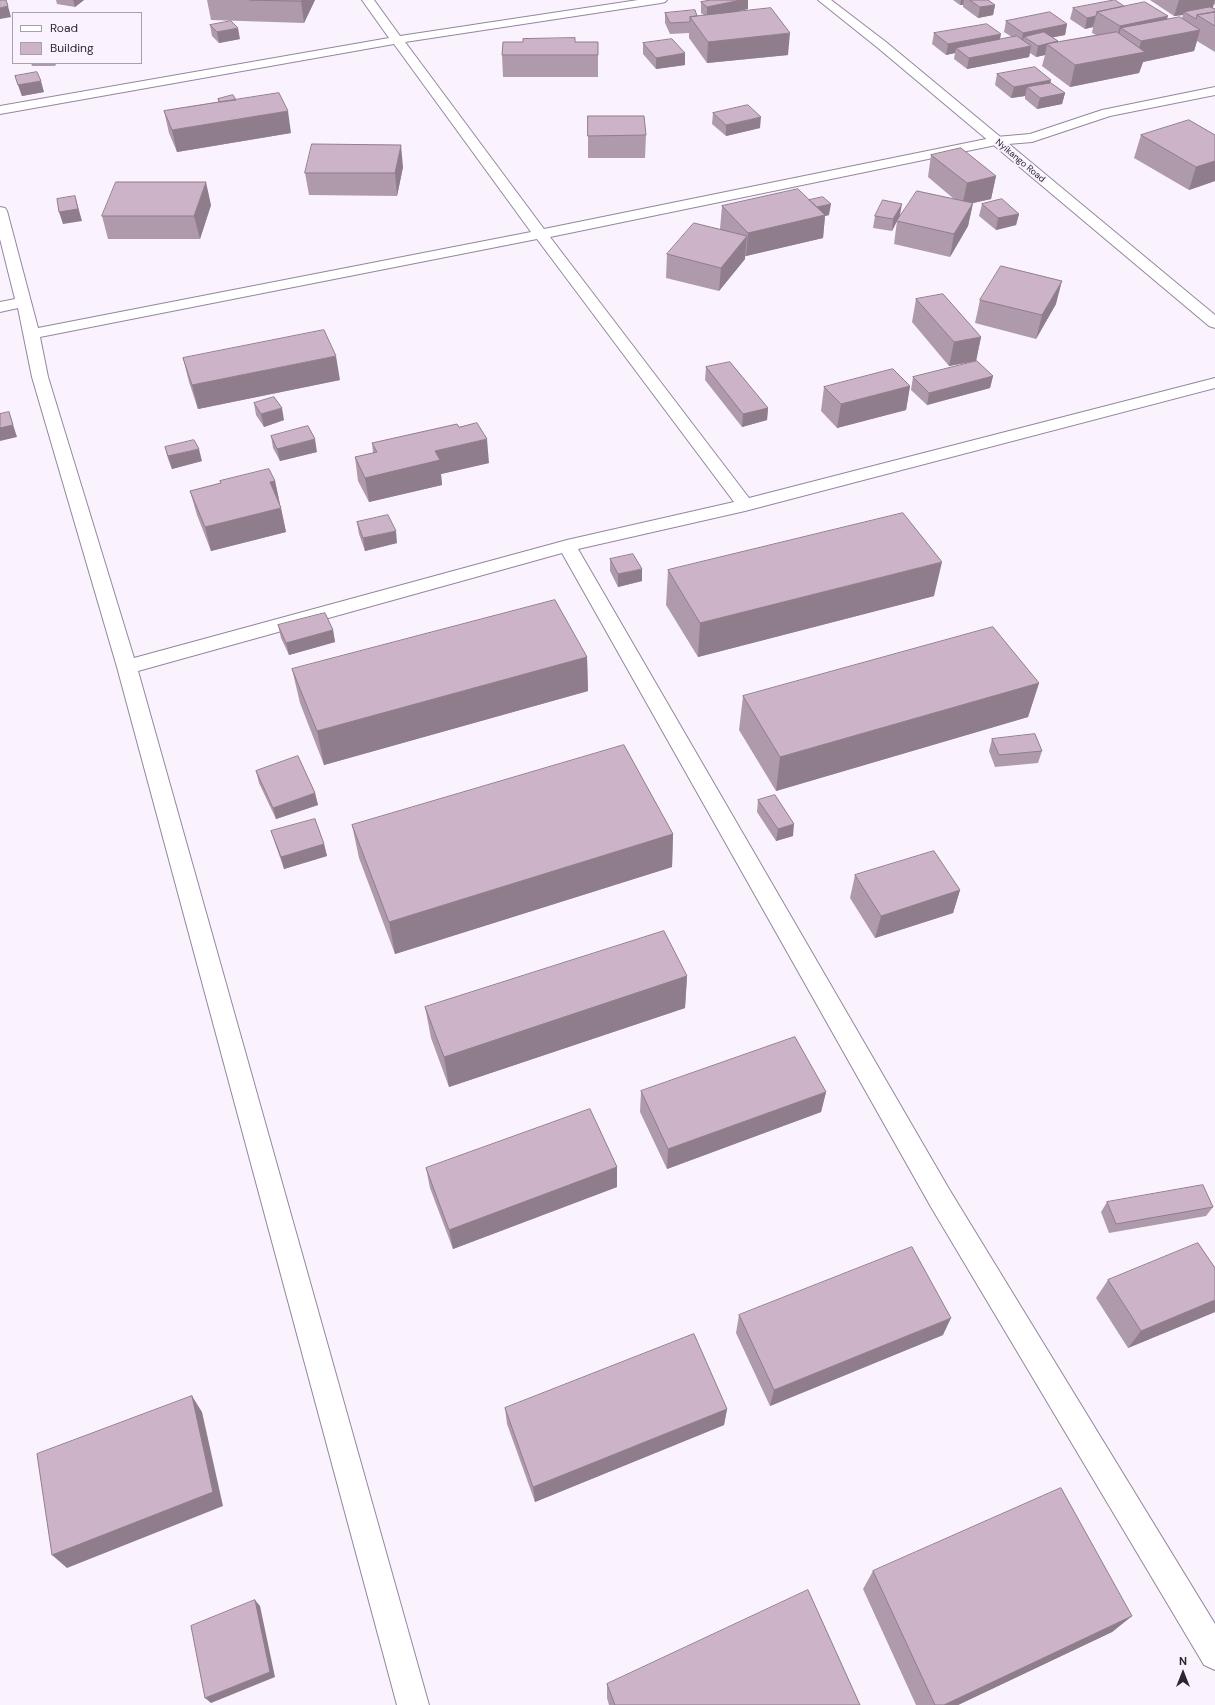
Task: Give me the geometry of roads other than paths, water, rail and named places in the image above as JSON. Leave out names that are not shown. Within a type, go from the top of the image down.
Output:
[{"type":"street","points":[[368,0],[541,234],[745,505]]},
{"type":"street","points":[[0,110],[397,40],[661,0]]},
{"type":"street","name":"Nyikango Road","points":[[824,0],[882,45],[1215,323]]},
{"type":"street","points":[[32,334],[541,234],[996,141],[1032,138],[1107,113],[1215,91]]},
{"type":"street","points":[[0,211],[32,334],[40,377],[127,667],[413,1705]]},
{"type":"street","points":[[0,307],[24,302]]},
{"type":"street","points":[[127,667],[567,546],[745,505],[1215,383]]},
{"type":"street","points":[[567,546],[940,1198],[1215,1654]]}]
